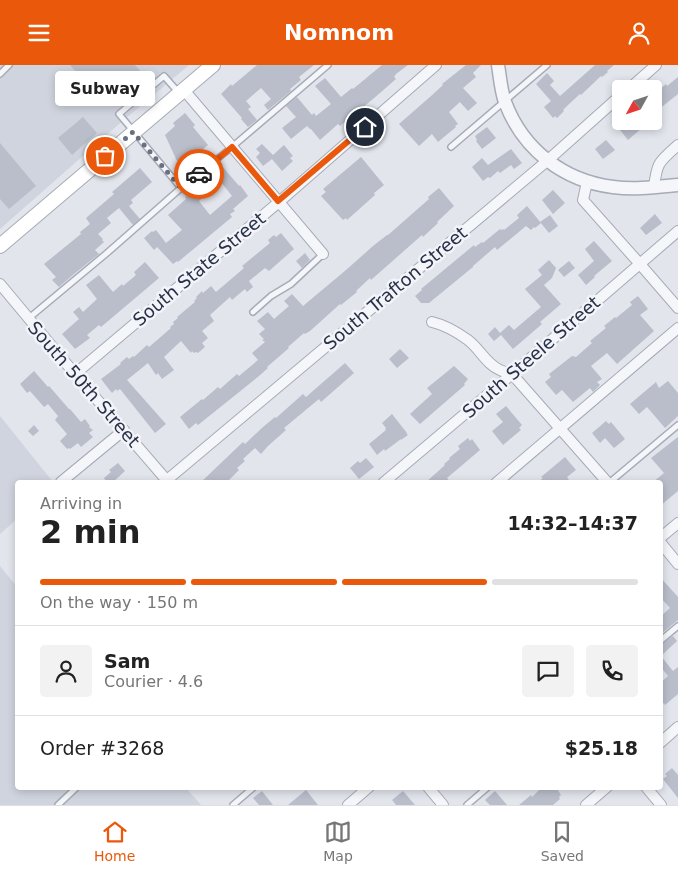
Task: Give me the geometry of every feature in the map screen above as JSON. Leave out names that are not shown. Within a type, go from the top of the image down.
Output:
[{"type":"main road","points":[[0,246],[213,65]]},
{"type":"street","name":"South State Street","points":[[75,374],[436,65]]},
{"type":"street","points":[[498,65],[505,101],[511,116],[522,135],[537,153],[547,161],[564,172],[587,182],[614,187],[678,185]]},
{"type":"street","points":[[639,80],[656,65]]},
{"type":"street","points":[[182,92],[232,147],[323,254]]},
{"type":"street","name":"South Trafton Street","points":[[169,480],[547,161],[612,103]]},
{"type":"street","points":[[654,187],[658,165],[678,145]]},
{"type":"street","points":[[587,182],[582,200],[678,308]]},
{"type":"street","name":"South Steele Street","points":[[387,480],[678,231]]},
{"type":"street","name":"South 50th Street","points":[[0,284],[167,480]]},
{"type":"street","points":[[432,322],[451,329],[469,341],[488,362],[499,370],[512,374],[605,480]]},
{"type":"street","points":[[499,480],[678,327]]},
{"type":"street","points":[[63,480],[124,430]]},
{"type":"street","points":[[663,537],[678,523]]},
{"type":"street","points":[[663,544],[678,564]]},
{"type":"street","points":[[663,740],[678,727]]},
{"type":"street","points":[[348,805],[366,790]]},
{"type":"street","points":[[430,790],[443,805]]},
{"type":"street","points":[[586,805],[604,790]]},
{"type":"street","points":[[648,790],[661,805]]},
{"type":"lane","points":[[0,74],[10,65]]},
{"type":"lane","points":[[28,318],[328,65]]},
{"type":"lane","points":[[451,147],[547,65]]},
{"type":"lane","points":[[181,188],[118,114],[164,76],[182,92]]},
{"type":"lane","points":[[253,312],[271,296],[291,284],[323,254]]},
{"type":"lane","points":[[612,480],[678,425]]},
{"type":"lane","points":[[663,638],[678,625]]},
{"type":"lane","points":[[58,805],[73,790]]},
{"type":"lane","points":[[233,805],[250,790]]},
{"type":"lane","points":[[467,805],[484,790]]},
{"type":"shaded area","points":[[0,65],[189,65],[0,229]]},
{"type":"shaded area","points":[[0,416],[51,480],[15,480],[15,521],[0,534]]},
{"type":"shaded area","points":[[0,566],[15,585],[15,790],[188,790],[201,805],[0,805]]},
{"type":"building","points":[[70,65],[135,65],[150,82],[126,102],[108,81],[82,79]]},
{"type":"building","points":[[257,65],[314,65],[299,77],[301,80],[290,89],[291,91],[268,110],[264,105],[271,99],[261,88],[246,101],[251,107],[248,109],[257,120],[248,127],[221,94],[231,84],[232,86]]},
{"type":"building","points":[[382,65],[408,65],[396,74],[394,77],[396,79],[373,99],[340,126],[338,124],[320,140],[307,126],[291,139],[282,128],[296,117],[286,106],[297,97],[312,115],[314,113],[316,116],[331,104],[315,86],[325,78],[341,97]]},
{"type":"building","points":[[466,65],[481,65],[473,73],[476,77],[463,88],[477,103],[468,111],[460,102],[449,112],[458,124],[456,127],[438,142],[432,134],[419,146],[399,124],[442,84]]},
{"type":"building","points":[[595,65],[614,65],[568,105],[557,118],[555,116],[553,118],[544,107],[551,101],[536,84],[547,73],[554,81],[550,85],[560,96]]},
{"type":"building","points":[[678,77],[678,94],[662,107],[662,87],[666,84],[667,86]]},
{"type":"building","points":[[185,113],[195,125],[193,127],[208,145],[197,154],[199,156],[191,164],[189,162],[185,166],[180,160],[177,161],[165,135],[175,126],[173,123]]},
{"type":"building","points":[[83,117],[97,133],[72,155],[58,138]]},
{"type":"building","points":[[487,127],[496,138],[482,149],[475,136]]},
{"type":"building","points":[[620,130],[640,130],[628,140]]},
{"type":"building","points":[[606,140],[615,150],[603,159],[595,149]]},
{"type":"building","points":[[0,143],[36,186],[9,209],[0,199]]},
{"type":"building","points":[[262,144],[273,155],[284,145],[293,156],[290,158],[293,161],[282,171],[272,159],[263,166],[256,157],[260,153],[256,149]]},
{"type":"building","points":[[511,149],[522,163],[514,169],[511,165],[483,181],[472,167],[482,158],[488,165]]},
{"type":"building","points":[[361,157],[384,185],[347,220],[346,218],[343,220],[321,196],[326,192],[323,189]]},
{"type":"building","points":[[222,166],[248,196],[233,209],[235,211],[230,214],[232,217],[178,262],[173,264],[157,247],[154,250],[144,238],[156,230],[166,243],[182,230],[168,215],[186,199],[185,197]],"holes":[[[221,182],[232,196],[210,215],[199,201]]]},
{"type":"building","points":[[140,168],[152,182],[131,200],[133,203],[129,206],[140,219],[133,225],[119,208],[107,218],[111,223],[98,234],[104,242],[95,250],[99,254],[59,287],[52,280],[56,277],[44,264],[81,234],[80,232],[90,224],[86,218]]},
{"type":"building","points":[[439,188],[454,206],[438,223],[371,280],[370,278],[357,292],[340,304],[310,331],[304,333],[259,376],[198,425],[196,423],[189,429],[180,417],[218,387],[220,389],[237,374],[239,376],[258,360],[252,353],[265,342],[259,334],[265,329],[257,321],[268,312],[274,319],[289,306],[284,301],[292,294],[303,306],[388,235]]},
{"type":"building","points":[[553,190],[565,203],[553,214],[542,200]]},
{"type":"building","points":[[527,206],[541,223],[531,230],[526,226],[497,250],[495,247],[429,303],[421,303],[415,296],[421,289],[474,245],[475,247],[483,243],[500,229],[504,230],[519,218],[517,215]]},
{"type":"building","points":[[655,214],[662,223],[646,235],[640,228]]},
{"type":"building","points":[[550,215],[558,226],[549,233],[540,222]]},
{"type":"building","points":[[281,233],[294,249],[269,271],[265,268],[249,281],[253,287],[247,292],[245,289],[232,300],[230,297],[210,315],[214,321],[202,331],[208,338],[202,343],[205,347],[198,353],[192,351],[191,353],[181,341],[164,357],[174,370],[162,379],[158,373],[156,375],[148,363],[127,380],[166,424],[155,433],[120,389],[117,391],[116,389],[112,393],[101,379],[127,357],[129,359],[134,357],[147,345],[149,347],[171,328],[177,317],[195,302],[196,297],[202,291],[203,293],[211,286],[216,292],[244,268],[242,266],[270,243],[268,240],[274,235],[276,237]]},
{"type":"building","points":[[594,241],[612,261],[586,285],[578,275],[594,261],[585,249]]},
{"type":"building","points":[[305,253],[310,260],[302,268],[296,261]]},
{"type":"building","points":[[549,260],[556,268],[552,278],[544,285],[561,304],[540,322],[542,324],[513,349],[501,335],[494,341],[488,334],[495,327],[500,333],[509,325],[514,330],[541,307],[525,289],[542,275],[538,270]]},
{"type":"building","points":[[569,261],[575,268],[564,277],[558,270]]},
{"type":"building","points":[[145,262],[159,278],[101,327],[99,325],[87,335],[90,338],[75,349],[62,334],[79,319],[73,312],[79,307],[83,312],[97,299],[86,285],[99,275],[113,292],[136,275],[134,272]]},
{"type":"building","points":[[638,296],[648,309],[640,315],[654,331],[617,364],[607,353],[591,366],[602,379],[597,382],[600,385],[593,392],[590,388],[573,402],[562,390],[556,395],[545,382],[551,377],[549,374],[572,356],[576,357],[592,343],[590,341],[606,328],[604,326],[632,305],[630,302]]},
{"type":"building","points":[[400,349],[409,358],[397,368],[389,359]]},
{"type":"building","points":[[345,363],[354,373],[321,402],[319,399],[284,428],[286,430],[261,454],[255,448],[243,459],[245,461],[237,468],[239,470],[229,480],[203,480],[243,442],[245,444],[303,394],[306,397]]},
{"type":"building","points":[[454,366],[468,379],[465,385],[420,424],[410,414],[432,394],[427,388]]},
{"type":"building","points":[[34,371],[81,422],[85,419],[93,430],[89,433],[93,437],[81,447],[78,443],[67,449],[60,441],[67,434],[55,420],[58,416],[48,404],[44,407],[30,391],[27,393],[20,384]]},
{"type":"building","points":[[668,381],[678,393],[678,416],[665,428],[647,407],[639,414],[630,404],[656,382],[659,388]]},
{"type":"building","points":[[506,406],[522,425],[519,428],[521,430],[503,445],[492,431],[503,422],[496,414]]},
{"type":"building","points":[[392,414],[408,435],[377,455],[369,444],[386,430],[382,423]]},
{"type":"building","points":[[606,421],[609,424],[611,422],[625,439],[614,448],[605,438],[600,443],[592,433]]},
{"type":"building","points":[[34,425],[39,431],[33,436],[28,431]]},
{"type":"building","points":[[678,437],[678,491],[663,504],[663,480],[656,480],[664,473],[651,458]]},
{"type":"building","points":[[468,438],[470,441],[472,439],[480,450],[447,478],[449,480],[428,480],[460,449],[458,446]]},
{"type":"building","points":[[565,457],[576,470],[567,477],[569,480],[541,480],[543,478],[541,477]]},
{"type":"building","points":[[366,458],[374,467],[359,479],[350,468],[358,461],[360,463]]},
{"type":"building","points":[[118,463],[125,471],[115,480],[105,480],[104,478],[111,472],[109,470]]},
{"type":"building","points":[[663,580],[678,597],[678,620],[663,632],[663,614],[670,608],[663,600]]},
{"type":"building","points":[[673,636],[677,641],[663,654],[663,643]]},
{"type":"building","points":[[663,658],[673,671],[678,667],[678,694],[665,705],[663,704],[663,680],[668,676],[663,670]]},
{"type":"building","points":[[672,768],[678,775],[678,798],[663,779],[667,776],[665,774]]},
{"type":"building","points":[[306,790],[318,805],[288,805]]},
{"type":"building","points":[[539,790],[558,790],[561,795],[560,799],[553,805],[519,805],[531,795],[532,797]]},
{"type":"building","points":[[262,791],[273,805],[259,805],[253,798]]},
{"type":"building","points":[[403,791],[415,805],[396,805],[392,800]]},
{"type":"building","points":[[495,791],[507,805],[490,805],[485,800]]},
{"type":"way so far","points":[[105,156],[133,132],[181,188],[199,174]]},
{"type":"place","name":"Subway","points":[[105,156]]},
{"type":"route","points":[[199,174],[232,147],[278,201],[365,127]]}]
